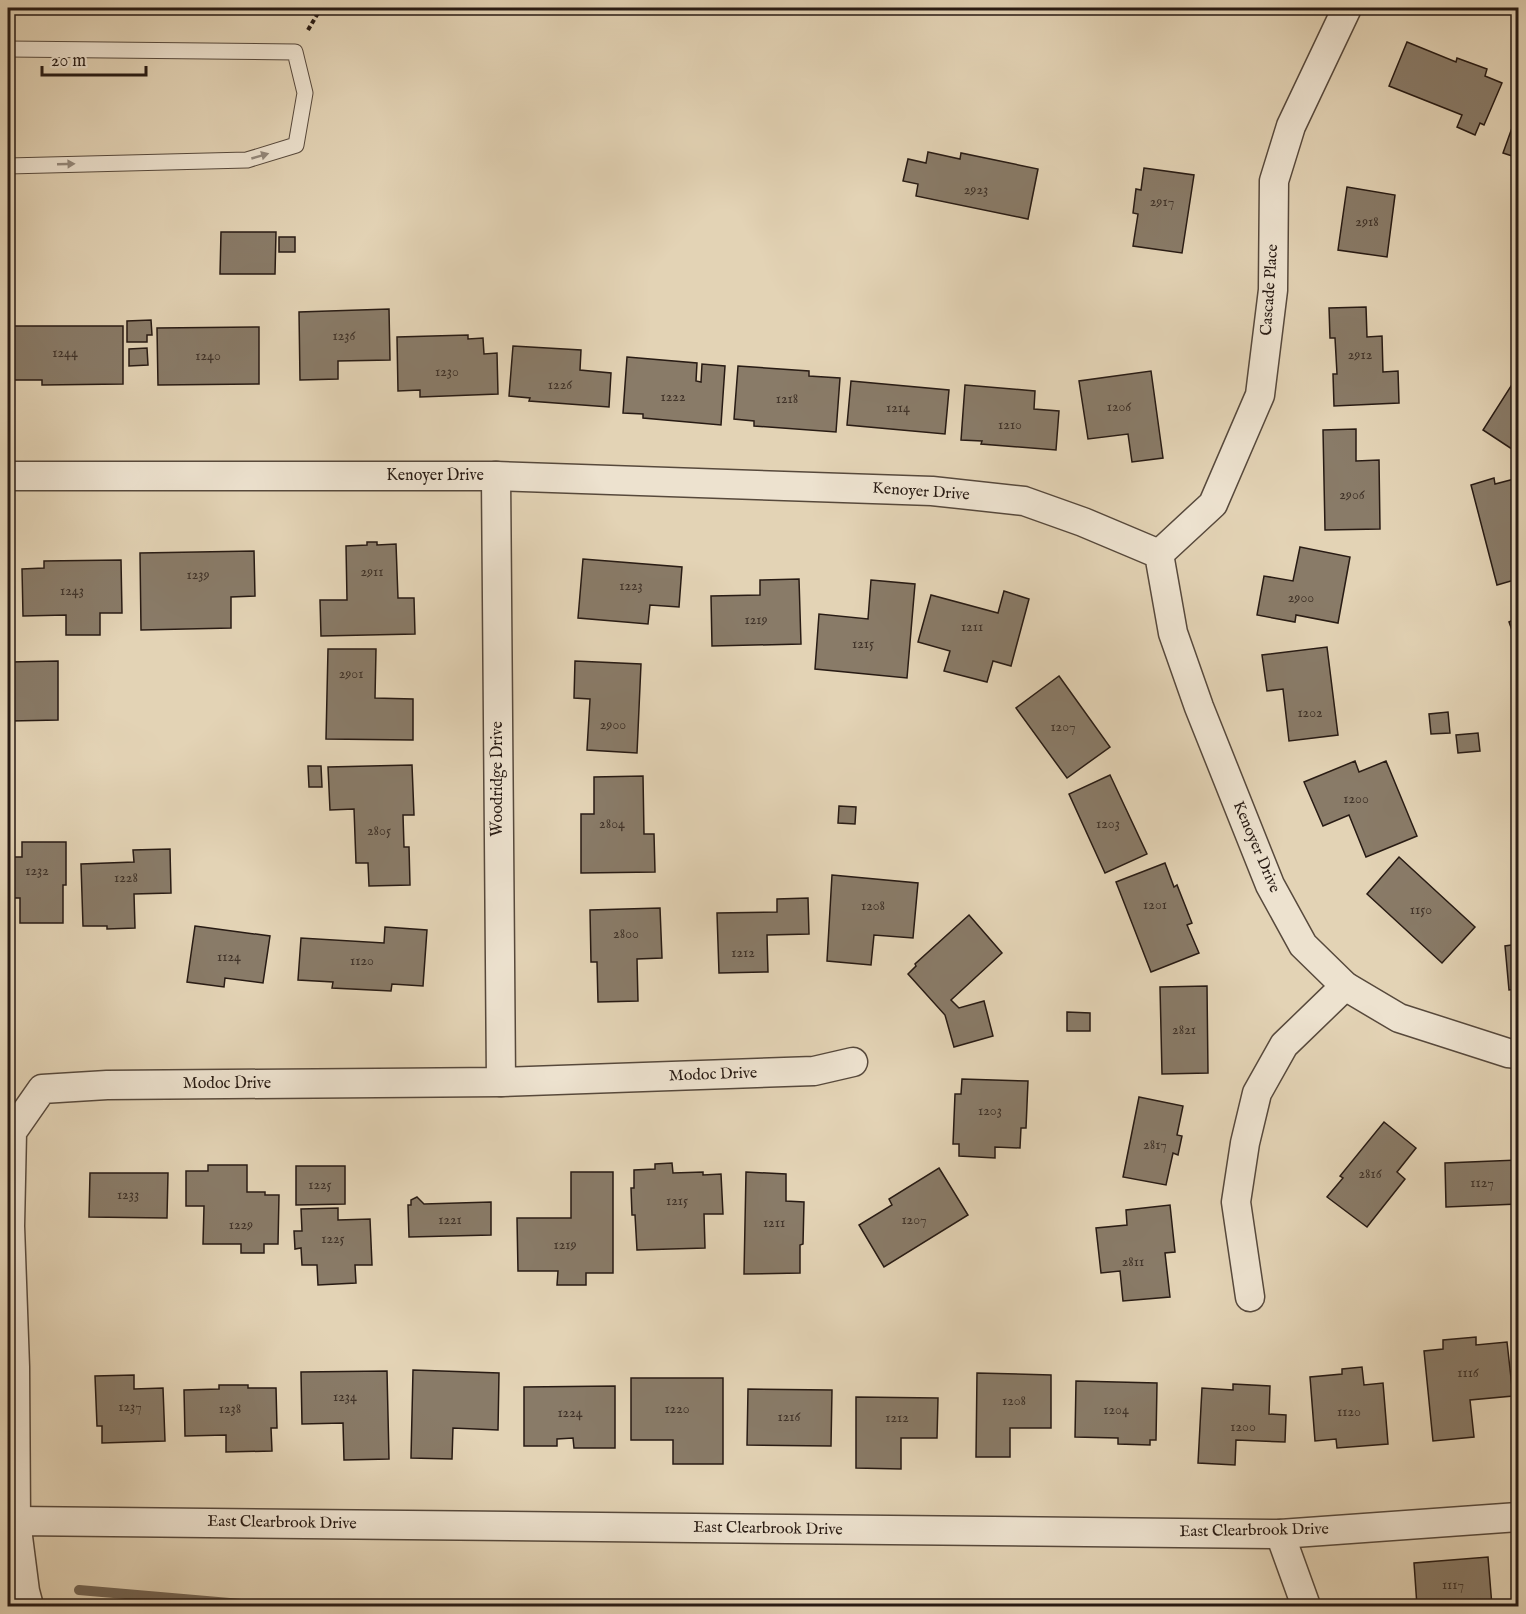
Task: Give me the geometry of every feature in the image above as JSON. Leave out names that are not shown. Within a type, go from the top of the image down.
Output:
[{"type":"street","name":"Cascade Place","points":[[1159,554],[1213,504],[1260,395],[1273,290],[1274,182],[1291,126],[1347,8]]},
{"type":"street","name":"Kenoyer Drive","points":[[8,476],[496,476],[932,491],[1024,501],[1083,522],[1159,554],[1173,633],[1199,707],[1270,885],[1303,945],[1345,986],[1399,1018],[1508,1053],[1518,1054]]},
{"type":"street","name":"Woodridge Drive","points":[[496,476],[501,1082]]},
{"type":"street","points":[[1250,1298],[1236,1202],[1245,1143],[1257,1093],[1284,1046],[1345,986]]},
{"type":"street","name":"Modoc Drive","points":[[10,1520],[15,1367],[9,1226],[12,1132],[42,1089],[107,1085],[501,1082],[814,1071],[853,1062]]},
{"type":"street","name":"East Clearbrook Drive","points":[[10,1520],[1280,1534],[1518,1517]]},
{"type":"street","points":[[10,1520],[30,1606]]},
{"type":"street","points":[[1280,1534],[1306,1606]]},
{"type":"lane","points":[[8,49],[295,52],[304,93],[296,145],[247,160],[8,166]]},
{"type":"building","points":[[1407,42],[1456,62],[1457,58],[1487,69],[1485,76],[1502,83],[1484,125],[1480,123],[1475,135],[1457,127],[1462,115],[1389,86]]},
{"type":"building","points":[[1518,111],[1518,158],[1503,153]]},
{"type":"building","points":[[928,152],[960,159],[961,153],[1038,169],[1028,219],[916,196],[918,184],[903,181],[908,159],[926,163]]},
{"type":"building","points":[[1144,168],[1194,175],[1182,253],[1133,246],[1138,214],[1133,213],[1136,189],[1141,190]]},
{"type":"building","points":[[1347,187],[1395,195],[1387,257],[1338,250]]},
{"type":"building","points":[[221,232],[276,232],[275,274],[220,274]]},
{"type":"building","points":[[279,237],[295,237],[295,252],[279,252]]},
{"type":"building","points":[[1366,307],[1367,337],[1382,336],[1383,372],[1398,371],[1399,403],[1334,406],[1333,374],[1337,374],[1335,338],[1330,338],[1329,308]]},
{"type":"building","points":[[389,309],[390,360],[338,361],[338,379],[300,380],[299,312]]},
{"type":"building","points":[[151,320],[152,335],[147,335],[147,342],[127,342],[127,321]]},
{"type":"building","points":[[8,326],[123,326],[123,384],[42,385],[42,380],[8,380]]},
{"type":"building","points":[[259,327],[259,384],[158,385],[157,328]]},
{"type":"building","points":[[468,335],[468,339],[483,338],[484,354],[497,353],[498,394],[420,397],[420,390],[398,391],[397,337]]},
{"type":"building","points":[[513,346],[581,350],[580,370],[611,373],[609,407],[529,401],[530,398],[509,396]]},
{"type":"building","points":[[147,348],[148,365],[129,366],[129,349]]},
{"type":"building","points":[[627,357],[697,363],[696,381],[701,382],[702,364],[725,366],[721,425],[643,418],[643,414],[623,413]]},
{"type":"building","points":[[738,366],[809,371],[809,376],[840,378],[836,432],[754,426],[754,421],[734,419]]},
{"type":"building","points":[[1151,371],[1163,458],[1132,462],[1128,434],[1088,439],[1079,381]]},
{"type":"building","points":[[1518,375],[1518,453],[1483,430]]},
{"type":"building","points":[[851,381],[949,390],[945,434],[847,425]]},
{"type":"building","points":[[965,385],[1035,391],[1034,409],[1059,411],[1056,450],[981,444],[982,441],[961,440]]},
{"type":"building","points":[[1356,429],[1356,461],[1379,460],[1380,529],[1325,530],[1323,430]]},
{"type":"building","points":[[1494,478],[1495,484],[1518,478],[1518,579],[1497,585],[1471,485]]},
{"type":"building","points":[[367,542],[377,542],[377,545],[396,544],[398,598],[414,598],[415,634],[321,636],[320,600],[347,600],[346,546],[367,545]]},
{"type":"building","points":[[1300,547],[1350,557],[1338,623],[1296,615],[1295,622],[1257,615],[1264,576],[1293,581]]},
{"type":"building","points":[[254,551],[255,596],[231,597],[231,628],[141,630],[140,553]]},
{"type":"building","points":[[583,559],[682,567],[679,607],[650,605],[648,624],[578,618]]},
{"type":"building","points":[[121,560],[122,613],[100,613],[100,635],[66,635],[66,615],[23,616],[22,569],[44,568],[44,561]]},
{"type":"building","points":[[799,579],[801,644],[712,646],[711,596],[760,595],[760,580]]},
{"type":"building","points":[[871,580],[915,584],[907,678],[815,669],[819,614],[868,619]]},
{"type":"building","points":[[1004,591],[1029,599],[1011,666],[993,661],[987,682],[944,671],[950,651],[918,642],[931,595],[998,613]]},
{"type":"building","points":[[1518,618],[1518,647],[1509,622]]},
{"type":"building","points":[[1327,647],[1338,735],[1289,741],[1283,689],[1267,691],[1262,655]]},
{"type":"building","points":[[328,649],[376,649],[375,698],[413,699],[413,740],[326,739]]},
{"type":"building","points":[[58,661],[58,720],[11,721],[10,662]]},
{"type":"building","points":[[575,661],[641,664],[637,753],[587,750],[590,699],[574,698]]},
{"type":"building","points":[[1059,676],[1110,747],[1067,778],[1016,708]]},
{"type":"building","points":[[1448,712],[1450,733],[1431,734],[1429,714]]},
{"type":"building","points":[[1478,733],[1480,751],[1458,753],[1456,735]]},
{"type":"building","points":[[1355,761],[1359,772],[1386,761],[1417,836],[1366,857],[1349,815],[1323,826],[1304,782]]},
{"type":"building","points":[[412,765],[414,815],[403,815],[404,847],[409,847],[410,885],[369,886],[368,863],[356,863],[354,809],[330,810],[328,767]]},
{"type":"building","points":[[308,766],[321,766],[322,787],[309,787]]},
{"type":"building","points":[[1110,775],[1147,854],[1105,873],[1069,794]]},
{"type":"building","points":[[643,776],[644,834],[654,834],[655,872],[581,873],[581,814],[594,814],[594,777]]},
{"type":"building","points":[[839,806],[856,807],[855,824],[838,823]]},
{"type":"building","points":[[22,842],[66,842],[63,923],[20,923],[20,898],[8,898],[8,857],[22,857]]},
{"type":"building","points":[[170,849],[171,893],[134,894],[135,928],[107,929],[107,926],[83,926],[81,864],[134,862],[133,850]]},
{"type":"building","points":[[1399,857],[1475,927],[1442,963],[1367,894]]},
{"type":"building","points":[[1165,863],[1174,887],[1177,885],[1192,923],[1187,925],[1199,953],[1151,972],[1116,882]]},
{"type":"building","points":[[832,875],[918,883],[913,938],[874,935],[871,965],[827,961]]},
{"type":"building","points":[[808,898],[809,934],[767,935],[768,972],[719,973],[717,913],[777,912],[777,899]]},
{"type":"building","points":[[660,908],[662,958],[637,959],[638,1001],[598,1002],[597,962],[591,962],[590,910]]},
{"type":"building","points":[[969,915],[1002,953],[951,1000],[959,1008],[984,1001],[993,1036],[954,1047],[945,1015],[908,974],[916,966],[915,964]]},
{"type":"building","points":[[195,926],[270,936],[263,983],[225,978],[224,987],[187,982]]},
{"type":"building","points":[[385,927],[427,930],[423,986],[392,984],[391,991],[332,988],[333,982],[298,980],[301,938],[384,943]]},
{"type":"building","points":[[1518,944],[1518,989],[1509,990],[1505,946]]},
{"type":"building","points":[[1207,986],[1208,1073],[1162,1074],[1160,987]]},
{"type":"building","points":[[1067,1012],[1090,1013],[1090,1031],[1067,1031]]},
{"type":"building","points":[[962,1079],[1028,1081],[1026,1128],[1021,1128],[1020,1148],[995,1147],[995,1158],[959,1156],[959,1144],[953,1144],[955,1094],[961,1094]]},
{"type":"building","points":[[1139,1097],[1183,1106],[1177,1135],[1182,1136],[1178,1155],[1173,1153],[1166,1185],[1123,1177]]},
{"type":"building","points":[[1384,1122],[1416,1148],[1397,1172],[1405,1179],[1367,1227],[1327,1197],[1343,1178],[1340,1176]]},
{"type":"building","points":[[1518,1160],[1518,1204],[1446,1207],[1445,1163]]},
{"type":"building","points":[[672,1163],[673,1173],[721,1174],[723,1214],[704,1214],[705,1248],[637,1250],[635,1215],[632,1215],[631,1188],[634,1188],[634,1170],[655,1169],[655,1164]]},
{"type":"building","points":[[208,1165],[247,1165],[247,1192],[279,1195],[278,1244],[264,1244],[264,1253],[241,1253],[241,1244],[203,1244],[204,1206],[186,1206],[186,1171],[208,1171]]},
{"type":"building","points":[[296,1166],[345,1166],[345,1204],[296,1205]]},
{"type":"building","points":[[939,1168],[968,1215],[884,1267],[859,1225],[892,1205],[889,1199]]},
{"type":"building","points":[[571,1172],[613,1172],[613,1273],[586,1273],[586,1285],[557,1285],[558,1271],[518,1271],[517,1218],[571,1218]]},
{"type":"building","points":[[746,1172],[786,1174],[786,1201],[804,1202],[800,1273],[744,1274]]},
{"type":"building","points":[[90,1173],[168,1173],[167,1218],[89,1217]]},
{"type":"building","points":[[417,1197],[424,1204],[491,1202],[491,1235],[409,1237],[408,1205],[411,1205],[411,1200]]},
{"type":"building","points":[[1170,1205],[1175,1252],[1165,1253],[1170,1297],[1123,1301],[1120,1271],[1101,1273],[1096,1228],[1127,1225],[1126,1210]]},
{"type":"building","points":[[338,1208],[338,1220],[370,1219],[372,1265],[355,1265],[356,1283],[318,1285],[317,1265],[302,1265],[301,1248],[295,1249],[294,1231],[302,1231],[301,1209]]},
{"type":"building","points":[[1476,1337],[1476,1345],[1507,1342],[1513,1396],[1470,1400],[1474,1437],[1433,1441],[1424,1351],[1443,1349],[1443,1340]]},
{"type":"building","points":[[1362,1367],[1364,1385],[1383,1383],[1388,1444],[1337,1448],[1336,1439],[1315,1441],[1310,1377],[1342,1374],[1342,1369]]},
{"type":"building","points":[[413,1370],[499,1373],[498,1430],[453,1428],[452,1459],[411,1458]]},
{"type":"building","points":[[387,1371],[389,1459],[344,1460],[343,1423],[302,1424],[301,1372]]},
{"type":"building","points":[[977,1373],[1051,1375],[1051,1428],[1010,1428],[1010,1457],[976,1457]]},
{"type":"building","points":[[134,1375],[134,1389],[163,1388],[165,1441],[102,1443],[102,1426],[97,1426],[95,1376]]},
{"type":"building","points":[[631,1378],[723,1378],[723,1464],[673,1464],[673,1440],[631,1440]]},
{"type":"building","points":[[1076,1381],[1157,1383],[1156,1440],[1150,1440],[1150,1445],[1118,1444],[1118,1438],[1075,1437]]},
{"type":"building","points":[[1233,1384],[1270,1386],[1269,1414],[1286,1415],[1285,1442],[1236,1440],[1235,1465],[1198,1463],[1202,1388],[1233,1390]]},
{"type":"building","points":[[219,1385],[276,1388],[277,1428],[271,1428],[272,1451],[226,1452],[226,1435],[185,1436],[184,1390],[219,1389]]},
{"type":"building","points":[[615,1386],[615,1448],[574,1448],[573,1438],[557,1439],[557,1446],[524,1446],[524,1387]]},
{"type":"building","points":[[748,1389],[832,1390],[831,1446],[747,1445]]},
{"type":"building","points":[[856,1397],[938,1398],[937,1438],[901,1438],[901,1469],[856,1468]]},
{"type":"building","points":[[1488,1557],[1492,1606],[1417,1606],[1414,1563]]},
{"type":"building","points":[[1512,1591],[1518,1592],[1518,1606],[1512,1606]]},
{"type":"waterway","points":[[79,1590],[265,1606]]}]
